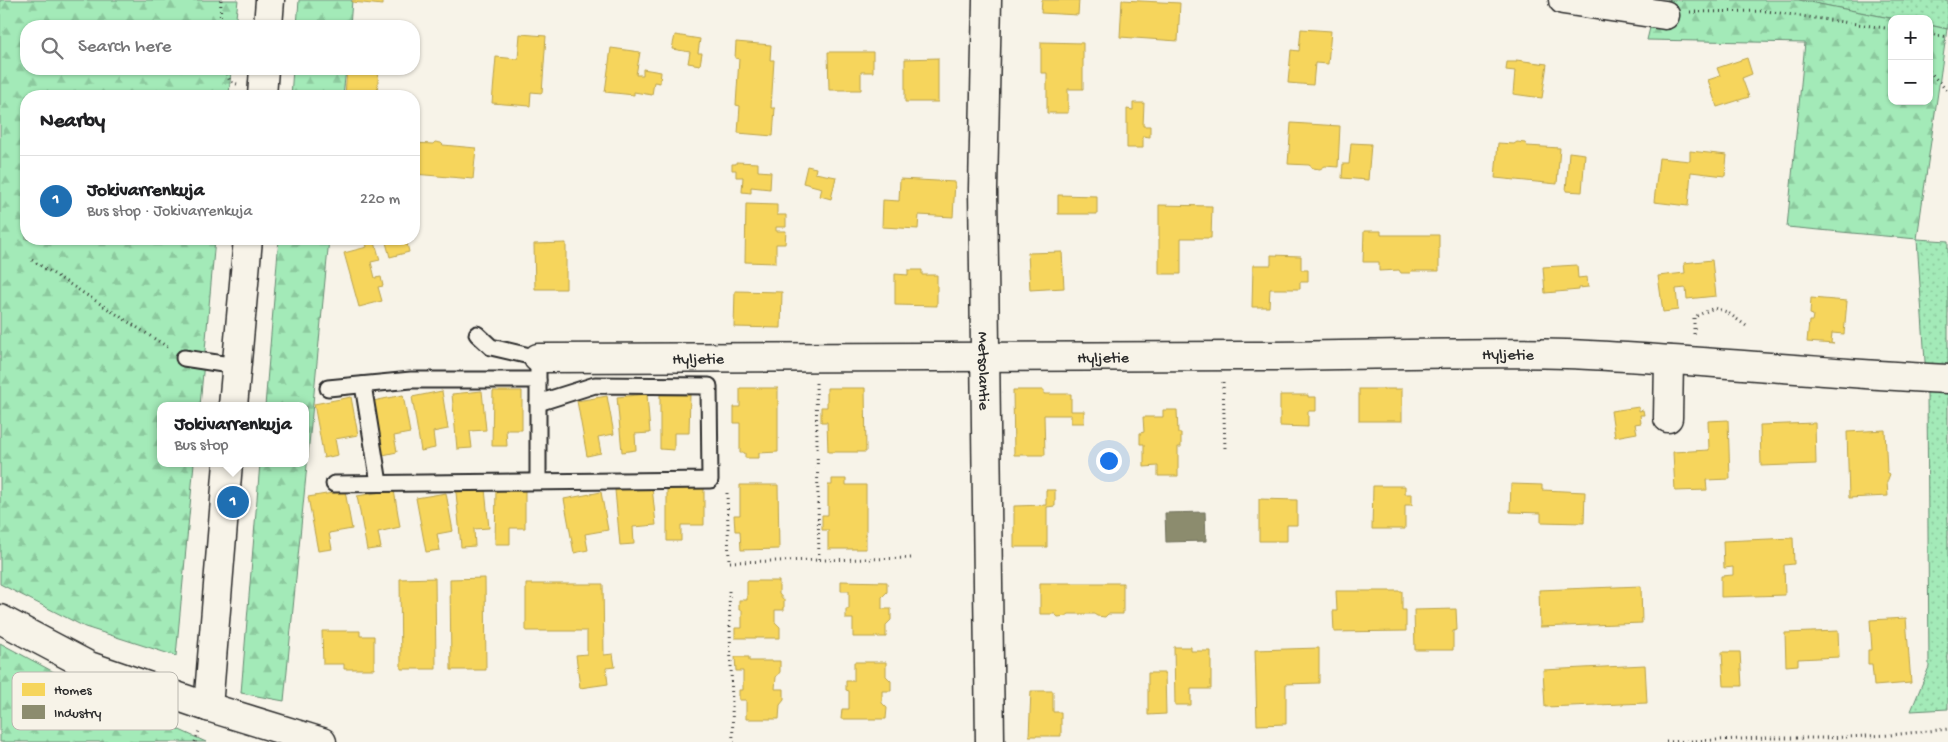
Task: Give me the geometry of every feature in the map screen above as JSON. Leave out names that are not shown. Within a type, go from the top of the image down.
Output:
[{"type":"street","points":[[268,20],[270,0]]},
{"type":"street","name":"Metsolantie","points":[[987,0],[983,145],[990,742]]},
{"type":"street","points":[[1563,0],[1664,15]]},
{"type":"street","points":[[262,90],[264,75]]},
{"type":"street","points":[[233,402],[247,245]]},
{"type":"street","name":"Hyljetie","points":[[538,369],[815,358],[1431,355],[1467,353],[1566,354],[1948,379]]},
{"type":"street","points":[[1668,418],[1669,360]]},
{"type":"street","points":[[208,707],[228,467]]},
{"type":"street","points":[[0,619],[89,666],[106,672]]},
{"type":"street","points":[[178,697],[322,742]]},
{"type":"lane","points":[[476,334],[491,347],[538,369]]},
{"type":"lane","points":[[184,358],[236,366]]},
{"type":"lane","points":[[328,388],[538,369]]},
{"type":"lane","points":[[538,369],[538,481]]},
{"type":"lane","points":[[363,385],[379,483]]},
{"type":"lane","points":[[334,484],[710,480],[709,386],[595,385],[538,403]]},
{"type":"path","points":[[220,20],[221,0]]},
{"type":"path","points":[[1664,15],[1684,12],[1766,12],[1888,28]]},
{"type":"path","points":[[1933,35],[1948,37]]},
{"type":"path","points":[[1933,76],[1948,92]]},
{"type":"path","points":[[32,260],[184,358]]},
{"type":"path","points":[[1694,316],[1714,308],[1726,312],[1749,328]]},
{"type":"path","points":[[1223,356],[1224,449]]},
{"type":"path","points":[[815,358],[819,560]]},
{"type":"path","points":[[729,562],[913,558]]},
{"type":"path","points":[[729,591],[733,742]]},
{"type":"path","points":[[1666,742],[1823,738],[1948,728]]},
{"type":"green space","points":[[0,0],[238,0],[236,20],[20,20],[20,75],[231,75],[229,90],[20,90],[20,245],[214,245],[200,402],[157,402],[157,467],[194,467],[176,656],[85,627],[0,584]]},
{"type":"green space","points":[[299,0],[352,0],[350,20],[297,20]]},
{"type":"green space","points":[[1630,0],[1799,0],[1888,18],[1888,105],[1933,105],[1933,26],[1947,29],[1917,239],[1787,227],[1805,43],[1647,40],[1656,3]]},
{"type":"green space","points":[[1799,0],[1948,0],[1948,29],[1933,26],[1933,15],[1888,15],[1888,18]]},
{"type":"green space","points":[[293,75],[345,75],[344,90],[291,90]]},
{"type":"green space","points":[[1917,239],[1948,241],[1948,709],[1911,711],[1929,667],[1927,392]]},
{"type":"green space","points":[[278,245],[328,245],[309,444],[309,402],[265,402]]},
{"type":"green space","points":[[260,467],[307,467],[284,701],[241,693]]},
{"type":"green space","points":[[0,643],[54,672],[12,672],[12,730],[178,729],[206,742],[0,742]]},
{"type":"building: Homes","points":[[353,0],[383,0],[383,5],[352,2]]},
{"type":"building: Homes","points":[[1042,0],[1079,0],[1078,15],[1041,13]]},
{"type":"building: Homes","points":[[1122,0],[1180,3],[1178,41],[1120,37]]},
{"type":"building: Homes","points":[[1301,29],[1331,31],[1328,64],[1315,63],[1313,85],[1288,83],[1291,50],[1299,51]]},
{"type":"building: Homes","points":[[520,34],[546,36],[542,93],[531,92],[530,106],[492,103],[496,57],[518,59]]},
{"type":"building: Homes","points":[[675,35],[700,39],[698,53],[702,53],[700,65],[688,63],[690,52],[672,49]]},
{"type":"building: Homes","points":[[736,42],[771,45],[770,60],[774,60],[771,108],[775,108],[773,136],[738,133],[740,106],[736,105],[739,59],[735,58]]},
{"type":"building: Homes","points":[[1041,42],[1083,43],[1083,89],[1068,89],[1068,113],[1047,113],[1047,73],[1041,73]]},
{"type":"building: Homes","points":[[611,48],[640,52],[636,75],[643,75],[643,69],[661,72],[660,83],[654,82],[652,95],[634,92],[634,95],[605,92]]},
{"type":"building: Homes","points":[[828,52],[873,52],[873,72],[861,72],[861,90],[829,90]]},
{"type":"building: Homes","points":[[938,58],[938,102],[905,102],[905,59]]},
{"type":"building: Homes","points":[[1747,58],[1752,74],[1742,78],[1749,97],[1717,107],[1708,80],[1720,76],[1717,68]]},
{"type":"building: Homes","points":[[1516,60],[1547,64],[1542,98],[1513,94],[1515,71],[1506,70],[1507,62],[1516,62]]},
{"type":"building: Homes","points":[[347,75],[378,75],[377,90],[345,90]]},
{"type":"building: Homes","points":[[1133,103],[1144,103],[1143,126],[1150,126],[1150,137],[1143,136],[1143,148],[1127,148],[1127,109],[1133,110]]},
{"type":"building: Homes","points":[[1291,123],[1340,126],[1338,167],[1325,166],[1320,169],[1309,165],[1288,164]]},
{"type":"building: Homes","points":[[435,142],[443,145],[476,148],[473,179],[420,175],[420,143],[433,144]]},
{"type":"building: Homes","points":[[1517,142],[1525,143],[1527,146],[1560,148],[1557,184],[1495,178],[1498,143],[1514,144]]},
{"type":"building: Homes","points":[[1351,143],[1371,144],[1368,180],[1342,178],[1343,164],[1349,164]]},
{"type":"building: Homes","points":[[1690,151],[1727,155],[1725,176],[1691,172],[1688,206],[1654,202],[1659,158],[1690,161]]},
{"type":"building: Homes","points":[[1569,152],[1585,154],[1582,192],[1566,191]]},
{"type":"building: Homes","points":[[736,162],[758,163],[758,171],[771,172],[770,189],[751,187],[751,193],[742,192],[743,177],[736,177],[736,170],[732,170],[732,164],[736,164]]},
{"type":"building: Homes","points":[[807,166],[816,168],[815,173],[836,177],[831,199],[820,196],[822,188],[803,183]]},
{"type":"building: Homes","points":[[900,179],[955,182],[953,217],[919,215],[918,229],[882,227],[883,200],[899,201]]},
{"type":"building: Homes","points":[[1058,195],[1097,196],[1097,214],[1058,214]]},
{"type":"building: Homes","points":[[746,204],[777,205],[777,215],[786,215],[786,227],[776,227],[776,231],[786,231],[785,244],[776,244],[776,263],[745,262]]},
{"type":"building: Homes","points":[[1159,205],[1212,206],[1211,238],[1181,238],[1181,274],[1159,274]]},
{"type":"building: Homes","points":[[1364,231],[1381,231],[1381,235],[1439,235],[1439,271],[1401,273],[1399,270],[1379,271],[1379,262],[1363,262]]},
{"type":"building: Homes","points":[[566,243],[566,289],[535,289],[534,244]]},
{"type":"building: Homes","points":[[366,245],[376,245],[380,260],[371,262],[375,278],[381,277],[383,286],[378,287],[382,301],[359,307],[344,253],[367,247]]},
{"type":"building: Homes","points":[[387,245],[407,245],[409,252],[390,257]]},
{"type":"building: Homes","points":[[1062,252],[1064,288],[1030,290],[1028,253]]},
{"type":"building: Homes","points":[[1271,255],[1301,256],[1301,270],[1308,270],[1308,282],[1300,282],[1300,289],[1270,289],[1269,307],[1252,307],[1253,265],[1271,265]]},
{"type":"building: Homes","points":[[1712,260],[1716,296],[1687,299],[1686,288],[1676,289],[1678,310],[1663,312],[1658,276],[1685,273],[1684,263]]},
{"type":"building: Homes","points":[[1577,265],[1578,278],[1587,277],[1588,287],[1579,288],[1579,290],[1545,293],[1543,267]]},
{"type":"building: Homes","points":[[908,270],[922,270],[922,275],[937,275],[937,306],[895,305],[895,274],[908,275]]},
{"type":"building: Homes","points":[[735,291],[782,292],[781,328],[734,327]]},
{"type":"building: Homes","points":[[1811,298],[1847,301],[1844,334],[1832,333],[1831,343],[1834,344],[1807,342],[1809,321],[1812,321],[1813,315],[1810,314]]},
{"type":"building: Homes","points":[[740,388],[778,388],[778,452],[759,453],[759,458],[745,458],[745,453],[740,453],[740,423],[734,423],[734,407],[740,407]]},
{"type":"building: Homes","points":[[827,388],[865,388],[866,452],[828,452],[827,422],[821,422],[821,407],[827,407]]},
{"type":"building: Homes","points":[[1359,389],[1402,389],[1402,421],[1359,421]]},
{"type":"building: Homes","points":[[1013,390],[1044,390],[1044,394],[1071,394],[1071,411],[1084,411],[1084,423],[1071,423],[1071,415],[1044,415],[1045,455],[1014,455]]},
{"type":"building: Homes","points":[[442,391],[448,429],[433,432],[435,448],[421,451],[412,397]]},
{"type":"building: Homes","points":[[482,391],[486,430],[470,431],[472,448],[457,449],[452,394]]},
{"type":"building: Homes","points":[[493,391],[522,391],[522,430],[506,430],[507,446],[492,446]]},
{"type":"building: Homes","points":[[647,394],[650,433],[635,434],[636,450],[622,452],[617,397]]},
{"type":"building: Homes","points":[[403,395],[410,433],[394,436],[397,452],[383,455],[373,401]]},
{"type":"building: Homes","points":[[660,395],[690,395],[689,433],[674,433],[674,450],[660,449]]},
{"type":"building: Homes","points":[[1280,395],[1308,395],[1308,397],[1316,397],[1316,411],[1308,411],[1308,427],[1280,426]]},
{"type":"building: Homes","points":[[607,396],[614,434],[598,437],[601,453],[587,456],[577,401]]},
{"type":"building: Homes","points":[[351,397],[358,435],[335,439],[338,455],[324,458],[314,404]]},
{"type":"building: Homes","points":[[1639,407],[1639,411],[1643,410],[1644,415],[1640,415],[1641,423],[1635,424],[1637,433],[1615,437],[1611,411]]},
{"type":"building: Homes","points":[[1163,410],[1177,410],[1178,433],[1181,433],[1181,447],[1178,447],[1178,476],[1158,476],[1158,466],[1144,467],[1144,444],[1140,444],[1140,433],[1144,432],[1143,417],[1163,417]]},
{"type":"building: Homes","points":[[1728,420],[1730,479],[1706,480],[1707,490],[1675,491],[1673,452],[1709,450],[1708,421]]},
{"type":"building: Homes","points":[[1815,423],[1816,464],[1761,466],[1760,425]]},
{"type":"building: Homes","points":[[1885,430],[1887,472],[1890,474],[1887,482],[1888,496],[1849,498],[1847,432]]},
{"type":"building: Homes","points":[[832,479],[846,479],[846,485],[866,485],[866,549],[828,549],[828,530],[822,530],[822,515],[828,515],[828,485],[832,485]]},
{"type":"building: Homes","points":[[1511,484],[1542,485],[1542,490],[1585,492],[1584,523],[1541,522],[1541,513],[1510,512]]},
{"type":"building: Homes","points":[[740,485],[778,485],[779,549],[741,550],[740,531],[735,531],[734,515],[740,515]]},
{"type":"building: Homes","points":[[667,486],[704,486],[704,525],[681,525],[681,541],[667,541]]},
{"type":"building: Homes","points":[[1373,486],[1405,486],[1405,494],[1412,494],[1412,505],[1405,505],[1405,529],[1372,529]]},
{"type":"building: Homes","points":[[652,487],[656,525],[633,527],[634,544],[620,545],[615,490]]},
{"type":"building: Homes","points":[[485,489],[489,528],[474,529],[475,546],[461,547],[456,492]]},
{"type":"building: Homes","points":[[496,489],[525,489],[525,528],[510,528],[510,544],[495,544]]},
{"type":"building: Homes","points":[[394,490],[400,527],[378,532],[381,548],[367,550],[357,496]]},
{"type":"building: Homes","points":[[1046,490],[1055,490],[1055,506],[1047,507],[1047,547],[1014,547],[1014,506],[1046,505]]},
{"type":"building: Homes","points":[[345,491],[352,529],[329,533],[332,549],[318,551],[308,497]]},
{"type":"building: Homes","points":[[601,492],[608,530],[585,534],[588,550],[574,553],[564,499]]},
{"type":"building: Homes","points":[[446,493],[453,531],[437,534],[440,550],[426,552],[416,498]]},
{"type":"building: Homes","points":[[1259,499],[1297,500],[1297,525],[1287,525],[1287,541],[1259,541]]},
{"type":"building: Homes","points":[[1793,538],[1794,564],[1784,565],[1785,595],[1721,597],[1721,576],[1733,575],[1733,567],[1724,568],[1723,541]]},
{"type":"building: Homes","points":[[435,578],[436,669],[401,669],[400,579]]},
{"type":"building: Homes","points":[[485,578],[486,670],[451,670],[450,579]]},
{"type":"building: Homes","points":[[747,581],[779,581],[779,594],[784,600],[784,610],[775,610],[775,622],[780,627],[780,638],[735,638],[735,628],[742,628],[742,610],[739,610],[739,600],[747,600]]},
{"type":"building: Homes","points":[[841,581],[887,582],[887,592],[882,597],[882,609],[891,609],[891,620],[886,625],[886,637],[853,637],[853,619],[846,619],[846,609],[849,609],[849,591],[841,591]]},
{"type":"building: Homes","points":[[1040,583],[1123,583],[1123,614],[1108,614],[1105,617],[1094,614],[1069,614],[1058,617],[1055,614],[1040,614]]},
{"type":"building: Homes","points":[[526,584],[603,584],[604,655],[613,654],[615,667],[606,668],[608,684],[580,688],[576,655],[587,654],[587,631],[526,631]]},
{"type":"building: Homes","points":[[1641,586],[1642,623],[1540,627],[1539,590]]},
{"type":"building: Homes","points":[[1336,591],[1402,591],[1402,610],[1406,610],[1406,631],[1334,632],[1333,611],[1337,611]]},
{"type":"building: Homes","points":[[1456,609],[1457,630],[1453,631],[1453,650],[1415,650],[1414,610]]},
{"type":"building: Homes","points":[[1906,618],[1911,683],[1874,686],[1872,664],[1868,664],[1868,650],[1872,650],[1870,620]]},
{"type":"building: Homes","points":[[322,631],[360,631],[360,636],[374,636],[374,669],[344,669],[344,664],[323,664]]},
{"type":"building: Homes","points":[[1838,631],[1839,657],[1798,659],[1798,665],[1786,666],[1785,633]]},
{"type":"building: Homes","points":[[1174,647],[1191,647],[1191,651],[1211,651],[1211,689],[1191,689],[1191,705],[1175,705]]},
{"type":"building: Homes","points":[[1319,648],[1319,683],[1286,684],[1286,724],[1257,725],[1255,650]]},
{"type":"building: Homes","points":[[1722,652],[1740,652],[1742,686],[1724,686]]},
{"type":"building: Homes","points":[[735,657],[749,657],[749,661],[780,661],[780,672],[776,677],[775,689],[784,689],[784,700],[780,705],[779,719],[746,719],[746,700],[739,700],[739,690],[743,690],[743,671],[736,671]]},
{"type":"building: Homes","points":[[854,662],[886,662],[886,676],[891,681],[891,691],[882,691],[882,703],[887,708],[886,719],[841,719],[842,709],[849,709],[849,691],[846,690],[846,681],[854,681]]},
{"type":"building: Homes","points":[[1645,665],[1647,703],[1545,707],[1543,670]]},
{"type":"building: Homes","points":[[1148,673],[1165,673],[1166,714],[1148,715]]},
{"type":"building: Homes","points":[[1031,691],[1053,691],[1053,712],[1061,712],[1061,736],[1029,736]]},
{"type":"building: Industry","points":[[1205,512],[1206,541],[1166,542],[1165,513]]},
{"type":"place","name":"Jokivarrenkuja","points":[[233,502]]}]
